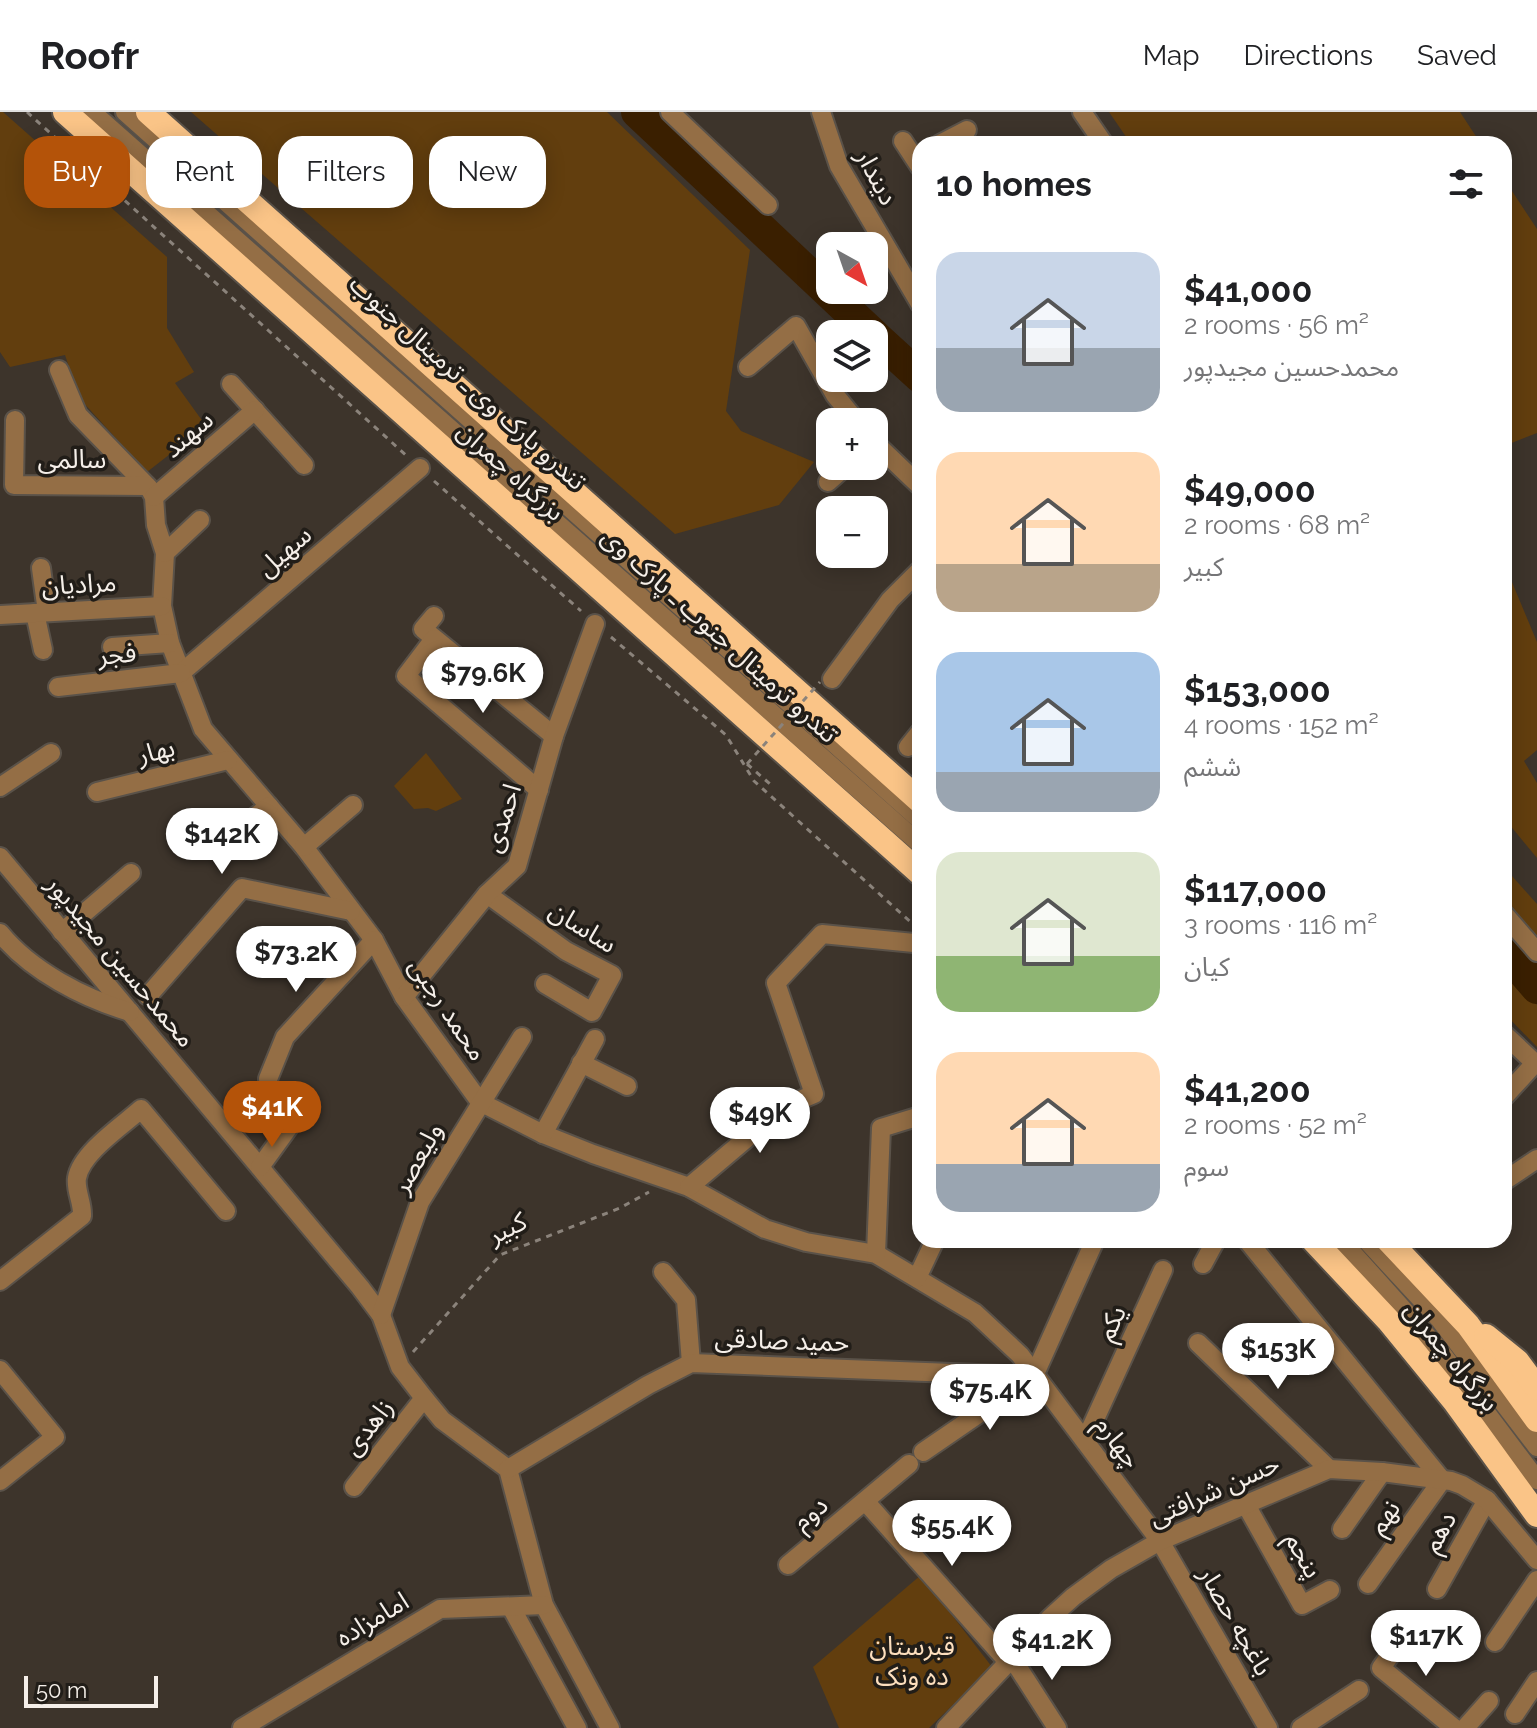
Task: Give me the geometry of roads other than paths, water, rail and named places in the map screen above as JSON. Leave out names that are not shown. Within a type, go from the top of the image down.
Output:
[{"type":"highway","name":"بزرگراه چمران","points":[[65,112],[912,866]]},
{"type":"highway","name":"بزرگراه چمران","points":[[148,112],[912,794]]},
{"type":"highway","name":"بزرگراه چمران","points":[[1320,1248],[1388,1320],[1446,1391],[1537,1515]]},
{"type":"highway","name":"بزرگراه چمران","points":[[1396,1248],[1468,1325],[1537,1420]]},
{"type":"highway","points":[[1468,1325],[1496,1342],[1517,1361],[1537,1388]]},
{"type":"street","name":"تندرو ترمینال جنوب ـ پارک وی","points":[[92,112],[912,837]]},
{"type":"street","name":"تندرو پارک وی ـ ترمینال جنوب","points":[[125,112],[912,813]]},
{"type":"street","points":[[670,112],[768,205]]},
{"type":"street","name":"دیندار","points":[[821,112],[839,166],[912,288]]},
{"type":"street","points":[[1082,112],[1098,136]]},
{"type":"street","points":[[955,136],[967,130]]},
{"type":"street","points":[[903,141],[912,152]]},
{"type":"street","points":[[748,367],[796,326],[846,408]]},
{"type":"street","points":[[59,370],[78,415],[151,491]]},
{"type":"street","name":"سهند","points":[[231,384],[304,465]]},
{"type":"street","name":"سهند","points":[[151,491],[255,410]]},
{"type":"street","name":"سالمی","points":[[15,420],[14,485],[151,491]]},
{"type":"street","points":[[888,455],[912,478]]},
{"type":"street","name":"سهیل","points":[[181,673],[420,468]]},
{"type":"street","name":"محمد رجبی","points":[[151,491],[156,525],[165,553],[162,606],[170,643],[203,729],[304,847],[374,940],[404,997],[480,1102],[543,1134],[689,1187],[765,1229],[806,1242],[876,1254],[975,1313],[1020,1355],[1034,1376]]},
{"type":"street","points":[[165,553],[200,520]]},
{"type":"street","points":[[41,568],[43,650]]},
{"type":"street","points":[[826,680],[890,600],[912,578]]},
{"type":"street","name":"مرادیان","points":[[0,615],[162,606]]},
{"type":"street","points":[[434,616],[423,629],[554,736]]},
{"type":"street","name":"احمدی","points":[[404,997],[487,894],[517,866],[554,736],[595,624]]},
{"type":"street","points":[[434,639],[406,676],[539,790]]},
{"type":"street","points":[[112,647],[170,643]]},
{"type":"street","name":"فجر","points":[[58,687],[181,673]]},
{"type":"street","points":[[0,787],[51,753]]},
{"type":"street","name":"بهار","points":[[97,792],[228,760]]},
{"type":"street","points":[[304,847],[353,805]]},
{"type":"street","points":[[220,844],[269,806]]},
{"type":"street","name":"محمدحسین مجیدپور","points":[[0,857],[381,1315],[400,1367],[442,1420],[508,1469]]},
{"type":"street","points":[[62,932],[131,873]]},
{"type":"street","points":[[148,996],[242,888],[351,911]]},
{"type":"street","name":"ساسان","points":[[487,894],[566,951],[612,975],[592,1012],[545,984]]},
{"type":"street","points":[[1512,923],[1537,952]]},
{"type":"street","points":[[0,933],[10,945],[49,975],[109,1006],[130,1012]]},
{"type":"street","points":[[689,1187],[784,1107],[814,1094],[776,983],[822,934],[912,937]]},
{"type":"street","points":[[268,1079],[285,1037],[374,940]]},
{"type":"street","name":"ولیعصر","points":[[381,1315],[420,1202],[522,1037]]},
{"type":"street","points":[[543,1134],[595,1039]]},
{"type":"street","points":[[1512,1042],[1536,1064],[1512,1089]]},
{"type":"street","points":[[581,1063],[627,1086]]},
{"type":"street","points":[[0,1281],[82,1216],[83,1204],[76,1182],[82,1162],[141,1109],[226,1211]]},
{"type":"street","points":[[260,1167],[302,1109]]},
{"type":"street","points":[[876,1254],[881,1128],[912,1118]]},
{"type":"street","points":[[1512,1176],[1537,1159]]},
{"type":"street","points":[[917,1278],[931,1248]]},
{"type":"street","points":[[1034,1376],[1091,1248]]},
{"type":"street","points":[[1203,1264],[1212,1248]]},
{"type":"street","points":[[1254,1248],[1442,1480]]},
{"type":"street","points":[[1348,1248],[1437,1347],[1537,1480]]},
{"type":"street","points":[[1373,1248],[1440,1320],[1537,1447]]},
{"type":"street","name":"یکم","points":[[1085,1441],[1163,1270]]},
{"type":"street","points":[[663,1272],[690,1293],[691,1363]]},
{"type":"street","points":[[1198,1343],[1329,1469]]},
{"type":"street","name":"حمید صادقی","points":[[508,1469],[648,1385],[691,1363],[1034,1376]]},
{"type":"street","points":[[0,1370],[55,1437],[0,1481]]},
{"type":"street","name":"چهارم","points":[[1034,1376],[1160,1541]]},
{"type":"street","name":"دوم","points":[[788,1565],[916,1458],[1034,1376]]},
{"type":"street","name":"زاهدی","points":[[354,1487],[424,1398]]},
{"type":"street","points":[[508,1469],[544,1605],[610,1728]]},
{"type":"street","name":"حسن شرافتی","points":[[946,1728],[1073,1597],[1111,1569],[1160,1541],[1329,1469],[1382,1472],[1462,1485],[1487,1500],[1537,1560]]},
{"type":"street","points":[[1342,1529],[1382,1472]]},
{"type":"street","name":"نهم","points":[[1368,1584],[1442,1480]]},
{"type":"street","name":"دهم","points":[[1437,1589],[1487,1500]]},
{"type":"street","name":"دوم","points":[[865,1501],[1010,1660],[1057,1728]]},
{"type":"street","name":"پنجم","points":[[1245,1503],[1302,1605],[1330,1590]]},
{"type":"street","name":"باغچه حصار","points":[[1160,1541],[1268,1728]]},
{"type":"street","points":[[1495,1642],[1537,1580]]},
{"type":"street","name":"امامزاده","points":[[242,1728],[440,1609],[544,1605]]},
{"type":"street","points":[[511,1607],[577,1728]]},
{"type":"street","points":[[1411,1626],[1381,1668],[1454,1728]]},
{"type":"street","points":[[1515,1714],[1537,1681]]},
{"type":"street","points":[[1301,1728],[1359,1690]]},
{"type":"street","points":[[1465,1728],[1489,1701]]},
{"type":"waterway","points":[[637,112],[858,320]]},
{"type":"waterway","points":[[888,348],[912,370]]},
{"type":"waterway","points":[[1512,959],[1537,988]]},
{"type":"park label","name":"قبرستان ده ونک","points":[[912,1661]]}]
